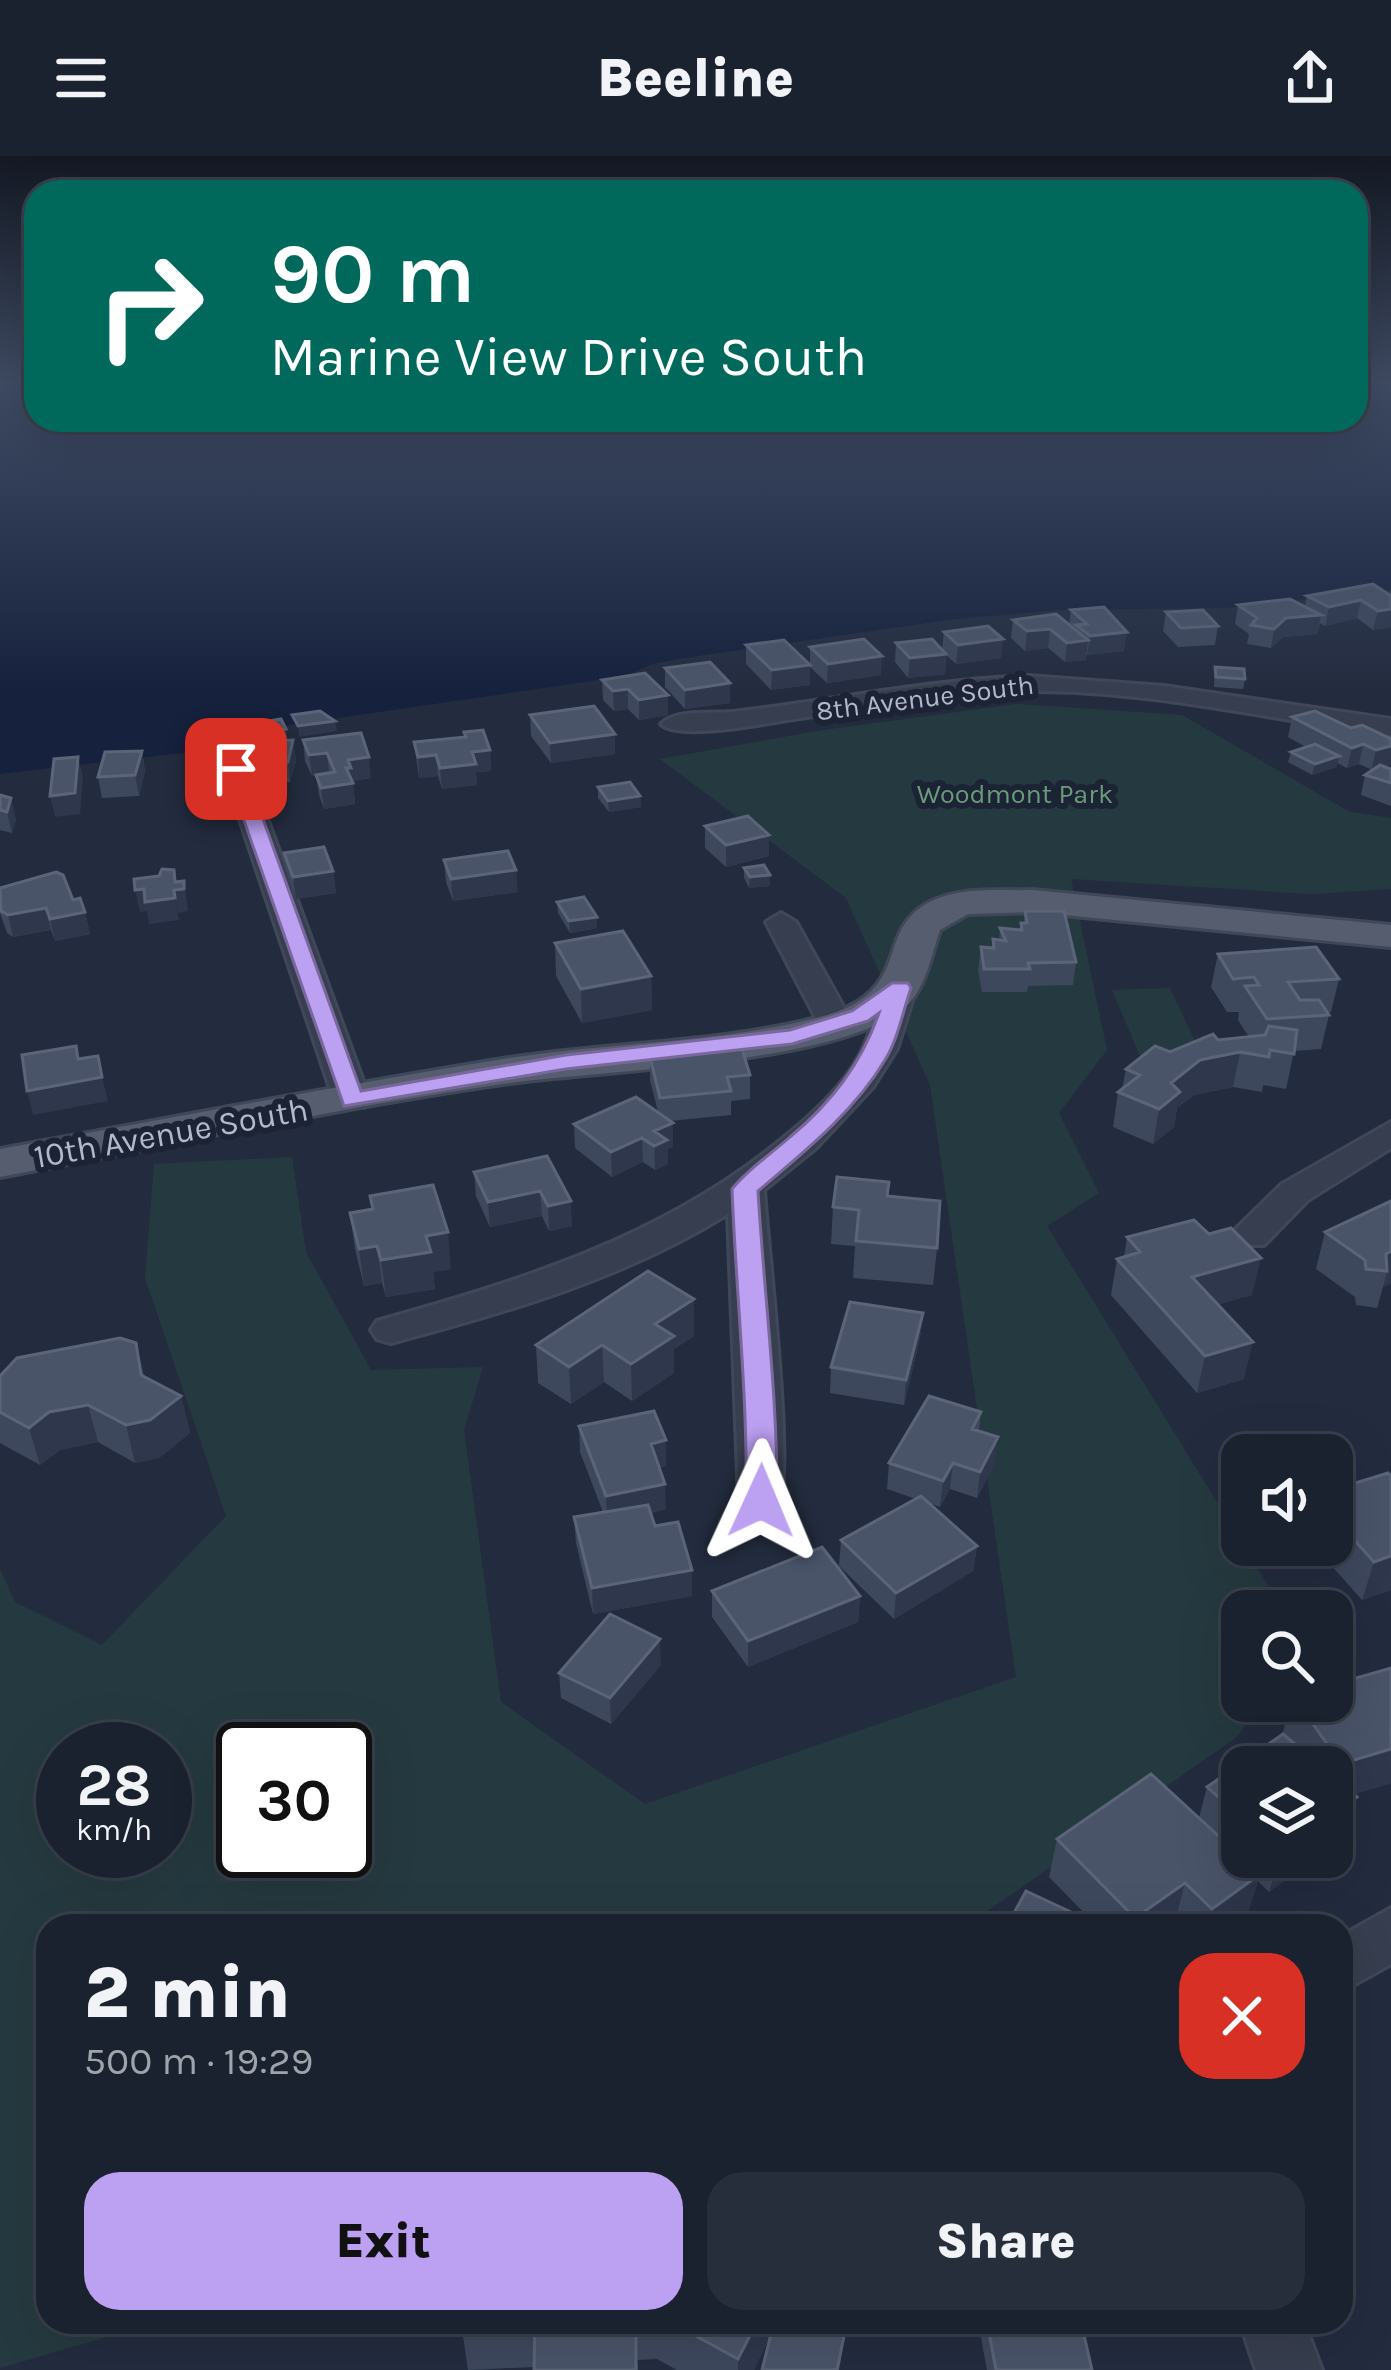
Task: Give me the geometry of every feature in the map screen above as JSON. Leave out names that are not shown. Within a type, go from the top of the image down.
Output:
[{"type":"main road","points":[[900,988],[922,925],[950,907],[981,901],[1034,901],[1391,936]]},
{"type":"main road","name":"10th Avenue South","points":[[0,1163],[507,1071],[765,1041],[837,1026],[886,1002],[900,988]]},
{"type":"street","name":"8th Avenue South","points":[[674,724],[747,721],[948,689],[1024,683],[1108,687],[1391,727]]},
{"type":"street","points":[[1345,722],[1391,756]]},
{"type":"street","points":[[236,769],[352,1100]]},
{"type":"street","points":[[781,922],[837,1026]]},
{"type":"street","points":[[392,1330],[543,1288],[602,1265],[745,1189],[809,1135],[857,1083],[876,1056],[900,988]]},
{"type":"street","points":[[1250,1237],[1295,1192],[1391,1133]]},
{"type":"street","points":[[745,1189],[752,1343],[762,1430],[761,1501]]},
{"type":"street","points":[[1353,1959],[1391,1933]]},
{"type":"street","points":[[1276,2334],[1289,2370]]},
{"type":"green space","name":"Woodmont Park","points":[[1017,704],[1182,715],[1350,812],[1391,818],[1391,889],[1311,894],[1071,879],[1107,1050],[1059,1113],[1099,1193],[1047,1226],[1221,1509],[1221,1566],[1256,1566],[1271,1590],[1221,1590],[1221,1722],[1247,1722],[1237,1737],[983,1914],[36,1914],[36,2334],[117,2334],[0,2368],[0,1569],[15,1602],[102,1645],[226,1516],[145,1278],[154,1164],[292,1157],[306,1252],[371,1370],[483,1367],[464,1430],[501,1702],[645,1804],[1016,1677],[930,1085],[846,898],[660,759],[823,730]]},
{"type":"green space","points":[[1170,988],[1201,1054],[1140,1056],[1112,990]]},
{"type":"water","points":[[0,487],[1391,487],[1391,591],[1223,608],[1061,610],[955,619],[690,657],[652,664],[626,676],[263,729],[182,753],[0,774]]},
{"type":"building","points":[[1373,584],[1391,596],[1391,609],[1378,611],[1361,600],[1329,607],[1307,596]]},
{"type":"building","points":[[1290,599],[1321,615],[1286,618],[1274,629],[1251,625],[1257,618],[1238,605]]},
{"type":"building","points":[[1104,607],[1127,632],[1090,636],[1076,625],[1087,624],[1071,610]]},
{"type":"building","points":[[1203,610],[1218,626],[1181,628],[1166,612]]},
{"type":"building","points":[[1056,614],[1088,640],[1067,643],[1050,629],[1027,631],[1013,620]]},
{"type":"building","points":[[988,626],[1003,639],[958,645],[944,632]]},
{"type":"building","points":[[864,639],[882,656],[828,664],[810,647]]},
{"type":"building","points":[[932,639],[946,654],[910,658],[896,643]]},
{"type":"building","points":[[784,640],[810,665],[772,670],[746,645]]},
{"type":"building","points":[[710,662],[730,683],[685,690],[665,668]]},
{"type":"building","points":[[1215,667],[1244,669],[1245,679],[1216,677]]},
{"type":"building","points":[[645,673],[668,695],[639,700],[628,689],[613,691],[602,680]]},
{"type":"building","points":[[594,706],[615,734],[550,743],[530,715]]},
{"type":"building","points":[[320,711],[335,721],[298,726],[292,715]]},
{"type":"building","points":[[1315,711],[1351,728],[1362,725],[1391,739],[1391,746],[1352,748],[1292,717]]},
{"type":"building","points":[[281,719],[286,729],[250,734],[246,725]]},
{"type":"building","points":[[483,730],[490,750],[472,752],[476,764],[440,768],[436,755],[418,757],[414,742],[466,737],[464,732]]},
{"type":"building","points":[[361,733],[369,757],[348,760],[351,768],[346,768],[353,783],[321,788],[316,775],[335,772],[327,753],[309,755],[303,740]]},
{"type":"building","points":[[293,740],[288,762],[280,762],[277,773],[265,773],[269,761],[260,761],[266,741]]},
{"type":"building","points":[[1315,744],[1339,756],[1315,764],[1291,752]]},
{"type":"building","points":[[142,751],[135,775],[98,777],[105,752]]},
{"type":"building","points":[[78,757],[75,793],[50,796],[54,759]]},
{"type":"building","points":[[1380,765],[1391,769],[1391,783],[1365,775]]},
{"type":"building","points":[[630,782],[640,796],[608,801],[598,787]]},
{"type":"building","points":[[0,795],[11,798],[7,812],[0,810]]},
{"type":"building","points":[[748,816],[769,835],[726,845],[705,826]]},
{"type":"building","points":[[324,847],[333,871],[293,877],[284,853]]},
{"type":"building","points":[[508,851],[516,870],[451,879],[444,860]]},
{"type":"building","points":[[764,865],[770,875],[750,877],[744,868]]},
{"type":"building","points":[[162,869],[174,870],[175,882],[184,881],[184,889],[174,890],[175,898],[145,902],[144,889],[135,890],[134,879],[159,876]]},
{"type":"building","points":[[56,872],[63,875],[73,900],[80,898],[85,912],[50,919],[46,908],[8,915],[1,911],[0,888]]},
{"type":"building","points":[[584,897],[597,917],[569,921],[557,902]]},
{"type":"building","points":[[1025,911],[1064,911],[1076,962],[984,969],[981,947],[994,948],[993,939],[1006,941],[1000,928],[1022,930],[1021,923],[1027,923]]},
{"type":"building","points":[[623,931],[651,976],[581,989],[555,943]]},
{"type":"building","points":[[1316,947],[1339,979],[1288,982],[1300,1000],[1319,1000],[1329,1015],[1267,1019],[1245,986],[1259,985],[1254,977],[1233,979],[1218,954]]},
{"type":"building","points":[[1269,1026],[1297,1030],[1294,1054],[1270,1050],[1269,1057],[1240,1052],[1200,1060],[1171,1083],[1180,1092],[1159,1109],[1118,1092],[1140,1075],[1126,1069],[1155,1046],[1170,1052],[1213,1034],[1218,1040],[1265,1035]]},
{"type":"building","points":[[76,1046],[78,1059],[98,1056],[102,1077],[27,1091],[22,1055]]},
{"type":"building","points":[[742,1049],[750,1075],[727,1077],[731,1091],[660,1098],[650,1057]]},
{"type":"building","points":[[636,1097],[673,1123],[654,1131],[667,1140],[654,1146],[642,1138],[611,1152],[574,1124]]},
{"type":"building","points":[[547,1156],[571,1201],[548,1206],[540,1191],[488,1202],[474,1172]]},
{"type":"building","points":[[837,1177],[889,1182],[887,1196],[940,1201],[937,1248],[856,1241],[859,1210],[833,1207]]},
{"type":"building","points":[[433,1185],[448,1232],[426,1236],[431,1252],[381,1260],[377,1246],[359,1249],[350,1213],[373,1209],[370,1196]]},
{"type":"building","points":[[1391,1201],[1387,1271],[1366,1269],[1365,1260],[1325,1232]]},
{"type":"building","points":[[1194,1220],[1209,1234],[1231,1228],[1261,1258],[1192,1277],[1253,1342],[1205,1356],[1117,1259],[1140,1252],[1127,1237]]},
{"type":"building","points":[[648,1271],[694,1299],[655,1324],[674,1336],[631,1364],[602,1345],[569,1367],[536,1345]]},
{"type":"building","points":[[850,1302],[923,1313],[906,1380],[831,1367]]},
{"type":"building","points":[[120,1338],[136,1343],[141,1375],[181,1396],[150,1420],[126,1425],[88,1405],[49,1412],[29,1428],[0,1412],[0,1376],[17,1358]]},
{"type":"building","points":[[929,1396],[981,1412],[972,1429],[998,1437],[980,1472],[953,1463],[943,1481],[889,1463]]},
{"type":"building","points":[[654,1411],[666,1440],[651,1444],[665,1484],[606,1496],[579,1426]]},
{"type":"building","points":[[1391,1476],[1391,1556],[1374,1562],[1353,1538],[1353,1484]]},
{"type":"building","points":[[921,1496],[977,1546],[896,1593],[841,1540]]},
{"type":"building","points":[[648,1505],[655,1526],[678,1522],[692,1570],[592,1588],[574,1517]]},
{"type":"building","points":[[822,1547],[860,1596],[748,1641],[712,1591]]},
{"type":"building","points":[[610,1614],[660,1639],[610,1698],[559,1673]]},
{"type":"building","points":[[1391,1668],[1391,1749],[1353,1760],[1353,1746],[1328,1746],[1312,1722],[1353,1722],[1353,1679]]},
{"type":"building","points":[[1283,1734],[1297,1746],[1266,1746]]},
{"type":"building","points":[[1151,1774],[1221,1838],[1221,1878],[1255,1878],[1212,1909],[1185,1883],[1141,1914],[1131,1914],[1057,1839]]},
{"type":"building","points":[[1221,1777],[1221,1799],[1207,1787]]},
{"type":"building","points":[[1026,1891],[1075,1914],[1014,1914]]},
{"type":"building","points":[[535,2334],[636,2334],[636,2370],[534,2370]]},
{"type":"building","points":[[692,2334],[751,2334],[738,2359]]},
{"type":"building","points":[[771,2334],[844,2336],[837,2370],[762,2370]]},
{"type":"building","points":[[989,2334],[1084,2334],[1092,2370],[996,2370]]},
{"type":"route","points":[[236,769],[352,1100],[566,1062],[792,1037],[860,1016],[900,988],[876,1056],[857,1083],[809,1135],[745,1189],[752,1343],[762,1430],[761,1501]]}]
